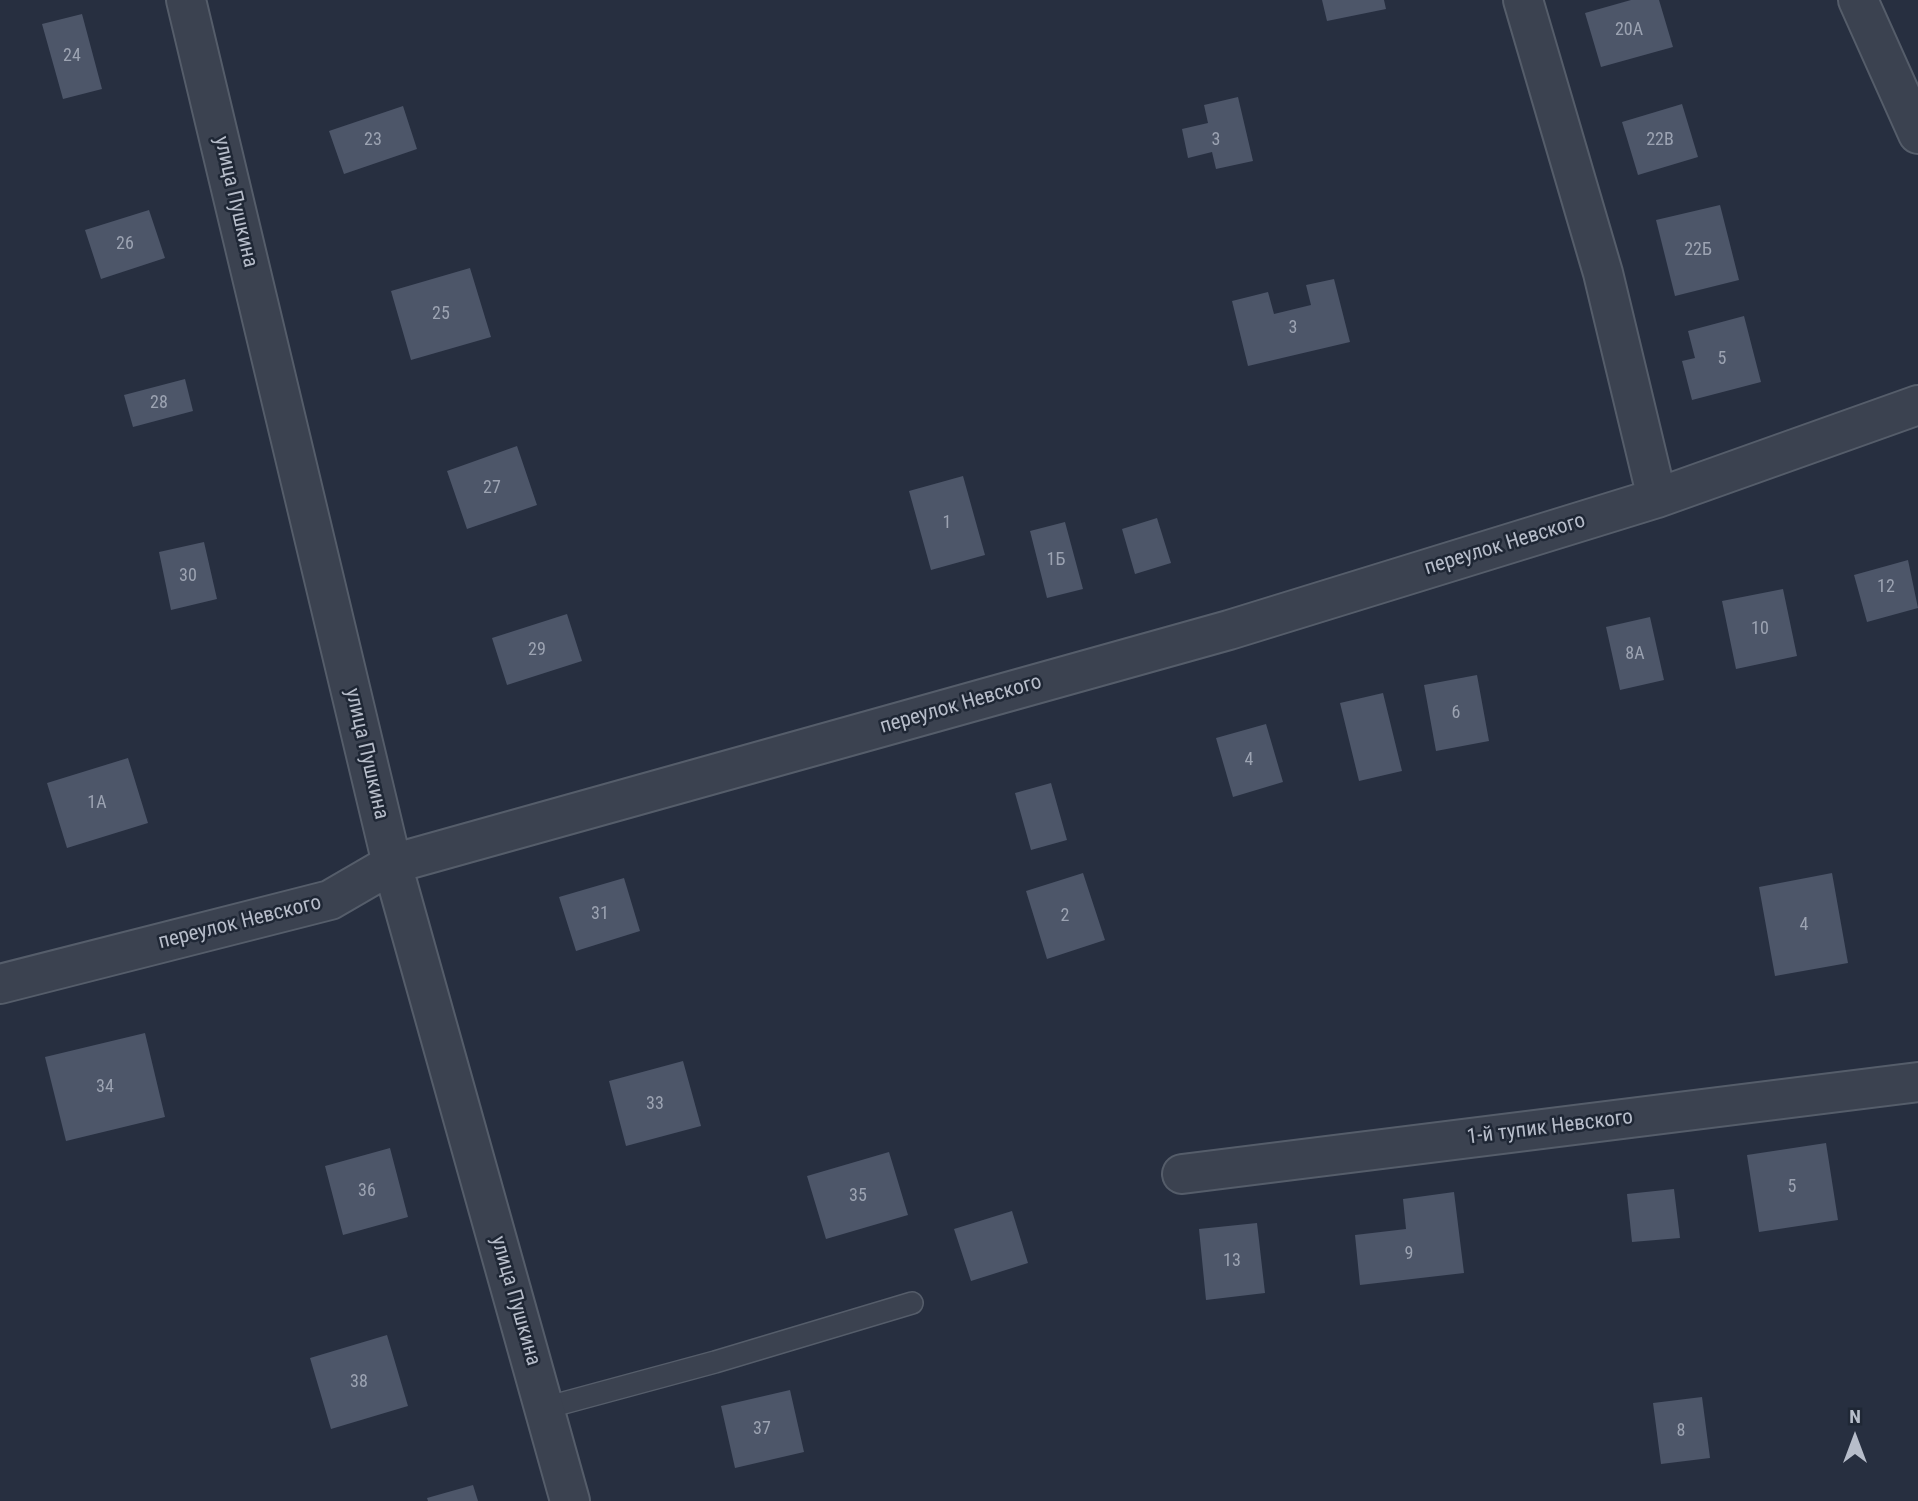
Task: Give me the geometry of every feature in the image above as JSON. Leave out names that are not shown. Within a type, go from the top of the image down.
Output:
[{"type":"street","name":"улица Пушкина","points":[[186,0],[392,864],[570,1501]]},
{"type":"street","points":[[1523,0],[1603,272],[1657,498]]},
{"type":"street","points":[[1857,0],[1918,134]]},
{"type":"street","name":"переулок Невского","points":[[0,984],[330,901],[392,864],[1215,634],[1657,498],[1918,405]]},
{"type":"street","name":"1-й тупик Невского","points":[[1182,1174],[1918,1082]]},
{"type":"lane","points":[[545,1408],[715,1362],[912,1303]]},
{"type":"building","points":[[1322,0],[1384,0],[1386,9],[1327,21]]},
{"type":"building","points":[[1631,0],[1659,0],[1673,47],[1601,67],[1585,13]]},
{"type":"building","points":[[82,14],[102,89],[63,99],[42,24]]},
{"type":"building","points":[[1238,97],[1253,161],[1216,169],[1212,152],[1188,158],[1182,129],[1208,123],[1204,105]]},
{"type":"building","points":[[1682,104],[1698,157],[1638,175],[1622,122]]},
{"type":"building","points":[[403,106],[417,149],[344,174],[329,131]]},
{"type":"building","points":[[1720,205],[1739,280],[1675,296],[1656,220]]},
{"type":"building","points":[[149,210],[165,258],[101,279],[85,230]]},
{"type":"building","points":[[470,268],[491,337],[411,360],[391,291]]},
{"type":"building","points":[[1334,279],[1350,342],[1248,366],[1232,301],[1268,292],[1274,314],[1311,305],[1306,285]]},
{"type":"building","points":[[1744,316],[1761,382],[1692,400],[1682,361],[1695,358],[1688,331]]},
{"type":"building","points":[[185,379],[193,411],[133,427],[124,395]]},
{"type":"building","points":[[517,446],[537,505],[467,529],[447,471]]},
{"type":"building","points":[[963,476],[985,555],[931,570],[909,491]]},
{"type":"building","points":[[1157,518],[1171,563],[1135,574],[1122,529]]},
{"type":"building","points":[[1065,522],[1083,589],[1047,598],[1030,531]]},
{"type":"building","points":[[204,542],[217,599],[171,610],[159,552]]},
{"type":"building","points":[[1908,560],[1918,608],[1867,622],[1854,575]]},
{"type":"building","points":[[1783,589],[1797,656],[1736,669],[1722,601]]},
{"type":"building","points":[[567,614],[582,661],[507,685],[492,638]]},
{"type":"building","points":[[1650,617],[1664,680],[1620,690],[1606,627]]},
{"type":"building","points":[[1477,675],[1489,741],[1436,751],[1424,685]]},
{"type":"building","points":[[1383,693],[1402,771],[1359,781],[1340,703]]},
{"type":"building","points":[[1266,724],[1283,782],[1233,797],[1216,738]]},
{"type":"building","points":[[128,758],[148,823],[67,848],[47,783]]},
{"type":"building","points":[[1051,783],[1067,840],[1031,850],[1015,793]]},
{"type":"building","points":[[1083,873],[1105,940],[1047,959],[1026,891]]},
{"type":"building","points":[[1832,873],[1848,963],[1775,976],[1759,887]]},
{"type":"building","points":[[624,878],[640,931],[576,951],[559,897]]},
{"type":"building","points":[[145,1033],[165,1117],[66,1141],[45,1057]]},
{"type":"building","points":[[683,1061],[701,1126],[626,1146],[609,1081]]},
{"type":"building","points":[[1826,1143],[1838,1220],[1759,1232],[1747,1155]]},
{"type":"building","points":[[390,1148],[408,1217],[343,1235],[325,1166]]},
{"type":"building","points":[[889,1152],[908,1215],[826,1239],[807,1176]]},
{"type":"building","points":[[1674,1189],[1680,1238],[1632,1242],[1627,1194]]},
{"type":"building","points":[[1454,1192],[1464,1273],[1360,1285],[1355,1235],[1406,1229],[1403,1199]]},
{"type":"building","points":[[1012,1211],[1028,1263],[971,1281],[954,1229]]},
{"type":"building","points":[[1257,1223],[1265,1293],[1206,1300],[1199,1229]]},
{"type":"building","points":[[387,1335],[408,1406],[331,1429],[310,1358]]},
{"type":"building","points":[[790,1390],[804,1452],[735,1468],[721,1406]]},
{"type":"building","points":[[1702,1397],[1710,1458],[1661,1464],[1653,1403]]},
{"type":"building","points":[[473,1485],[478,1501],[428,1501],[427,1498]]}]
